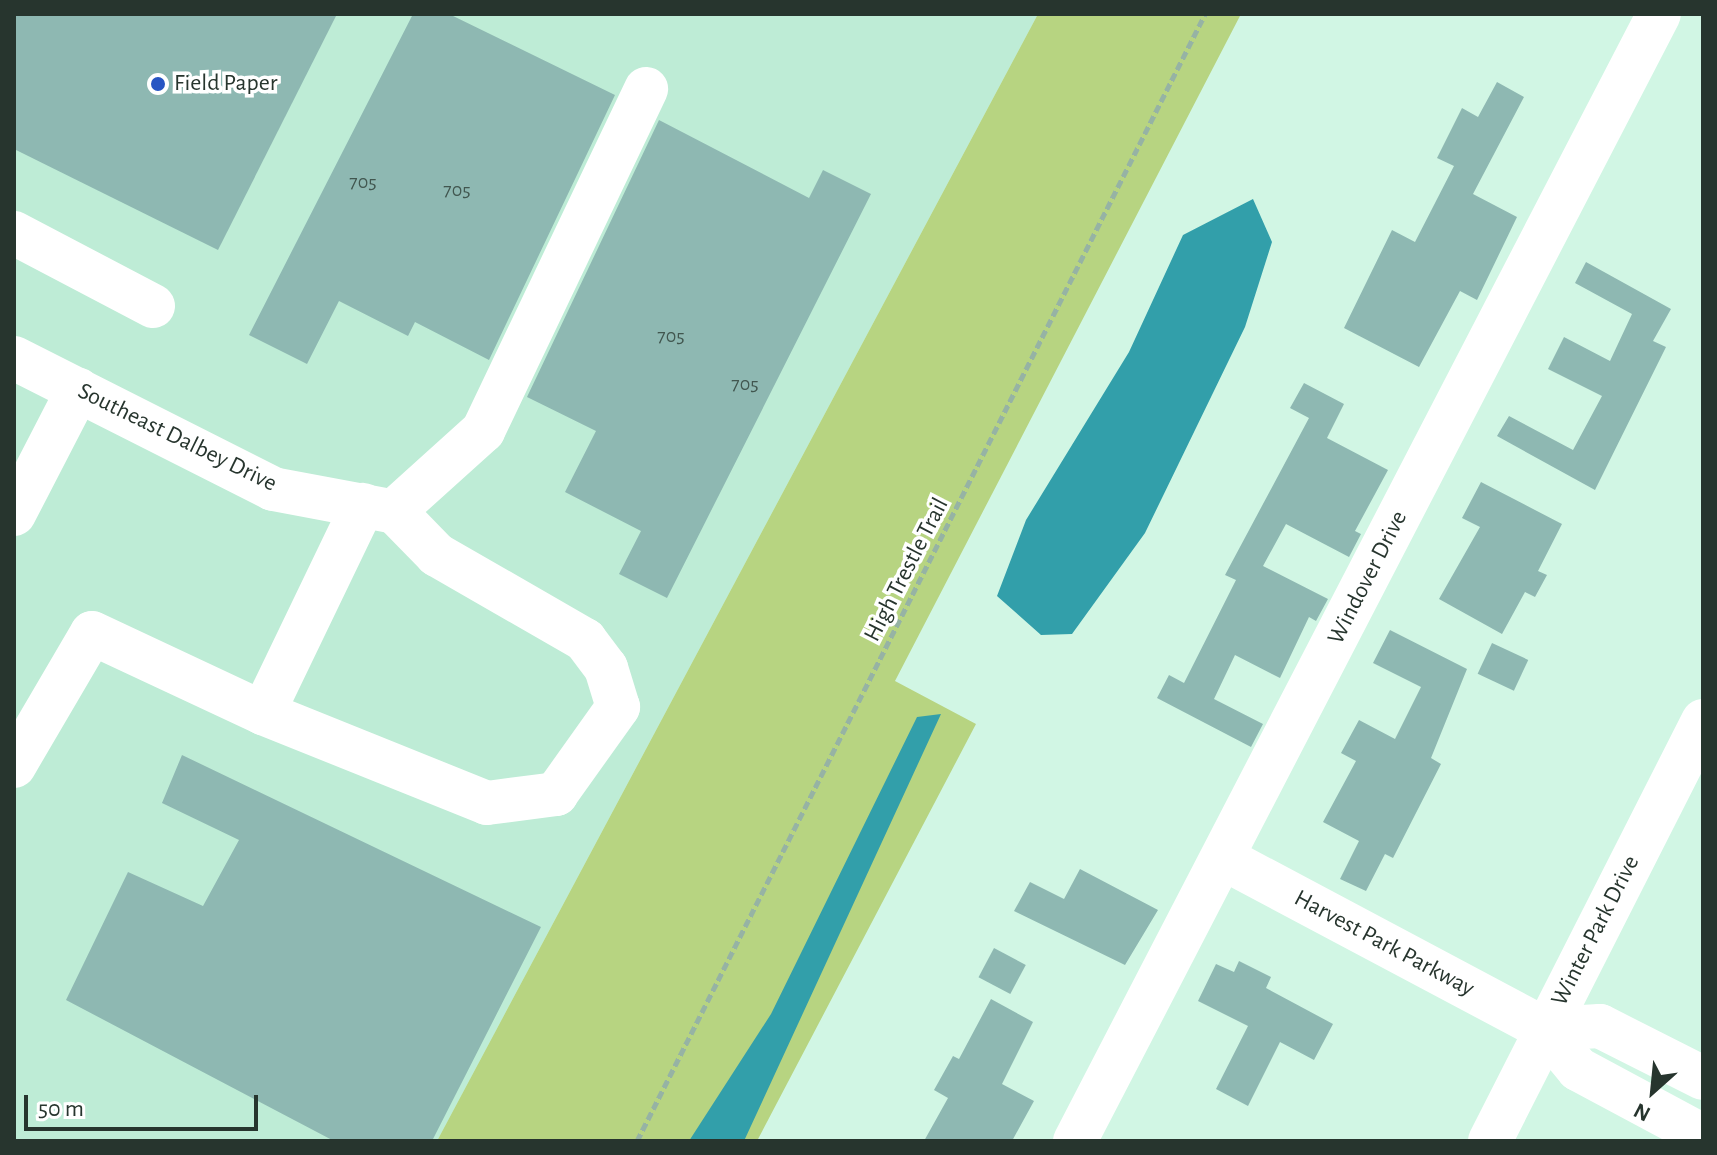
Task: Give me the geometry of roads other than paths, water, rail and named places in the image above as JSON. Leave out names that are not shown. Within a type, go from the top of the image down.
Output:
[{"type":"street","name":"Windover Drive","points":[[1075,1141],[1659,14]]},
{"type":"street","points":[[263,713],[378,508],[483,431],[646,89]]},
{"type":"street","points":[[14,233],[153,306]]},
{"type":"street","name":"Southeast Dalbey Drive","points":[[14,358],[273,489],[378,508]]},
{"type":"street","points":[[14,514],[78,390]]},
{"type":"street","points":[[14,766],[92,633],[263,713],[487,803],[556,794],[618,707],[606,668],[585,640],[437,555],[378,508]]},
{"type":"street","name":"Winter Park Drive","points":[[1490,1141],[1703,721]]},
{"type":"street","name":"Harvest Park Parkway","points":[[1223,858],[1545,1029],[1578,1069],[1703,1136]]},
{"type":"street","points":[[1545,1029],[1600,1026],[1703,1078]]},
{"type":"water","points":[[1253,199],[1272,242],[1245,327],[1145,533],[1072,634],[1041,635],[997,596],[1026,520],[1129,352],[1183,235]]},
{"type":"water","points":[[941,714],[744,1141],[689,1141],[771,1014],[917,717]]},
{"type":"place","name":"Field Paper","points":[[158,84]]}]
